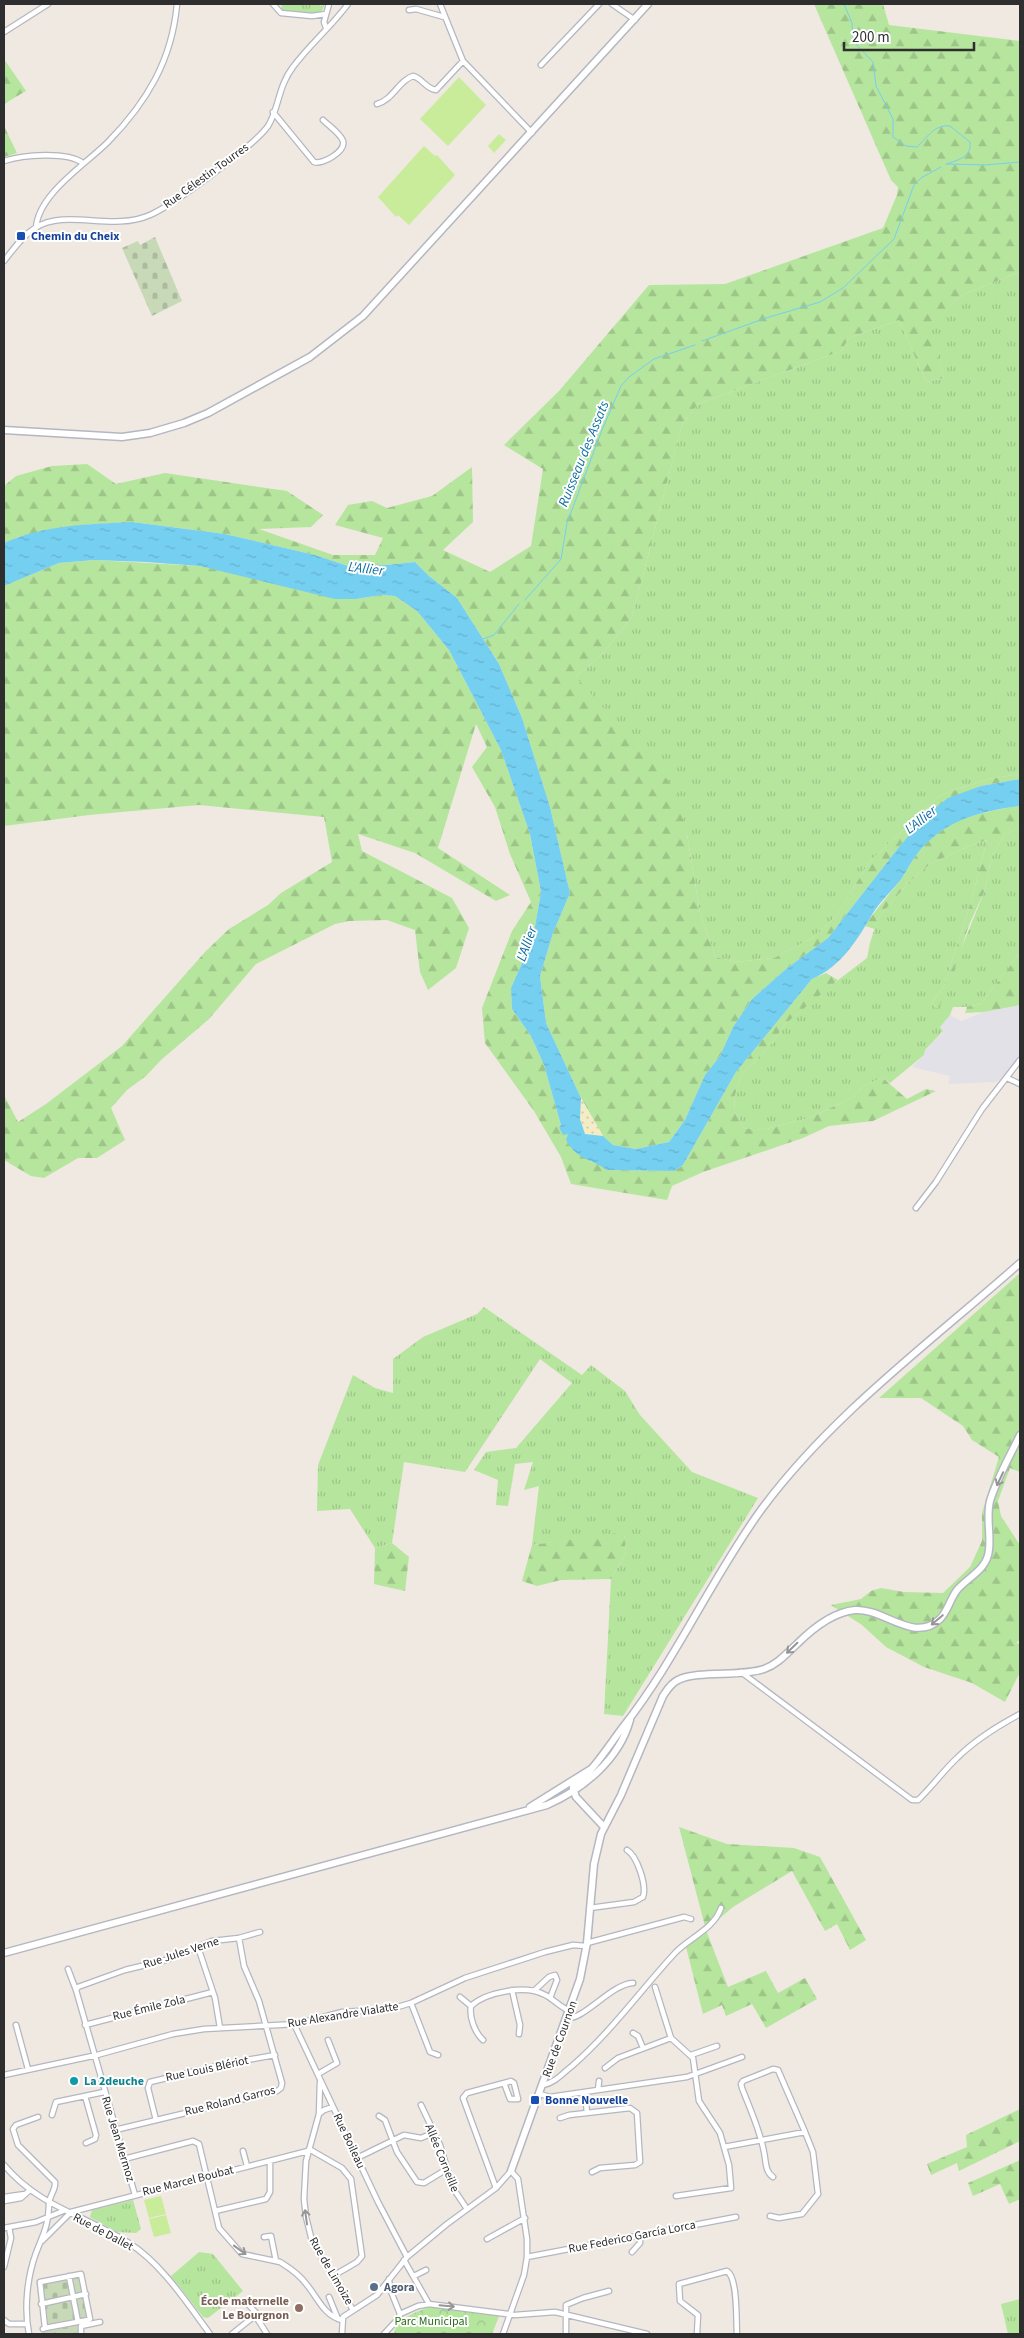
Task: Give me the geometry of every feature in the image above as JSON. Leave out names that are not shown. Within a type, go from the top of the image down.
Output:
[{"type":"street","points":[[4,32],[48,4]]},
{"type":"street","points":[[4,261],[23,238],[36,228],[36,218],[40,210],[84,163],[124,125],[151,86],[169,50],[177,4]]},
{"type":"street","points":[[273,4],[281,13],[289,12],[312,16],[326,14]]},
{"type":"street","points":[[326,28],[324,22],[329,4]]},
{"type":"street","name":"Rue Célestin Tourres","points":[[36,228],[64,220],[128,222],[152,214],[169,205],[259,136],[268,126],[288,74],[348,4]]},
{"type":"street","points":[[440,4],[463,61],[532,133]]},
{"type":"street","points":[[541,65],[599,4]]},
{"type":"street","points":[[612,4],[635,20]]},
{"type":"street","points":[[4,430],[122,437],[150,433],[184,423],[208,413],[288,370],[327,345],[364,316],[648,4]]},
{"type":"street","points":[[409,10],[416,9],[444,17]]},
{"type":"street","points":[[377,104],[385,101],[404,81],[413,76],[417,77],[431,89],[436,90],[463,61]]},
{"type":"street","points":[[273,112],[314,162],[318,163],[332,157],[344,143],[342,138],[323,120]]},
{"type":"street","points":[[4,161],[36,156],[74,158],[84,163]]},
{"type":"street","points":[[916,1208],[936,1182],[982,1109],[1020,1060]]},
{"type":"street","points":[[1007,1078],[1020,1084]]},
{"type":"street","points":[[573,1787],[592,1768],[630,1719],[745,1533],[797,1465],[862,1402],[1020,1263]]},
{"type":"street","name":"Rue de Cournon","points":[[382,2290],[406,2259],[466,2209],[496,2188],[511,2171],[580,1979],[586,1945],[594,1864],[601,1834],[621,1795],[663,1696],[672,1684],[684,1678],[759,1670],[771,1666],[810,1633],[848,1611],[875,1612],[917,1629],[932,1626],[939,1621],[956,1591],[976,1574],[986,1560],[989,1548],[988,1515],[990,1501],[1020,1435]]},
{"type":"street","points":[[741,1672],[912,1800],[918,1800],[957,1757],[975,1741],[1020,1714]]},
{"type":"street","points":[[4,1953],[526,1809],[594,1776],[617,1747],[630,1719]]},
{"type":"street","points":[[573,1787],[580,1792],[584,1804],[604,1827]]},
{"type":"street","points":[[596,1817],[608,1819]]},
{"type":"street","points":[[590,1908],[634,1902],[643,1897],[644,1886],[633,1854],[627,1850]]},
{"type":"street","points":[[543,2085],[555,2080],[592,2048],[674,1954],[712,1923],[721,1908]]},
{"type":"street","name":"Rue Alexandre Vialatte","points":[[4,2075],[28,2068],[94,2056],[173,2034],[220,2028],[294,2024],[342,2012],[391,2008],[411,2003],[465,1978],[510,1962],[563,1948],[586,1945],[684,1917],[692,1919]]},
{"type":"street","name":"Rue Jules Verne","points":[[76,1990],[81,1986],[125,1970],[166,1960],[217,1940],[239,1938],[260,1932]]},
{"type":"street","name":"Rue Roland Garros","points":[[115,2130],[277,2091],[281,2088],[282,2082],[275,2056],[259,2001],[244,1966],[239,1938]]},
{"type":"street","points":[[198,1946],[213,1992],[220,2028]]},
{"type":"street","points":[[4,1957],[26,1948]]},
{"type":"street","name":"Rue Jean Mermoz","points":[[68,1969],[76,1990],[135,2195]]},
{"type":"street","points":[[535,1990],[555,1975],[557,1980],[550,1998]]},
{"type":"street","points":[[567,2018],[576,2016],[621,1986],[632,1983]]},
{"type":"street","points":[[655,1987],[671,2038],[691,2054],[701,2104],[718,2129],[729,2165],[731,2188],[676,2196]]},
{"type":"street","points":[[483,2040],[477,2034],[470,2011],[472,2006],[484,1999],[512,1990],[535,1990],[550,1998],[562,2008],[570,2011]]},
{"type":"street","points":[[512,1990],[520,2025],[519,2034]]},
{"type":"street","name":"Rue Émile Zola","points":[[85,2025],[213,1992]]},
{"type":"street","points":[[460,1997],[472,2006]]},
{"type":"street","points":[[411,2003],[430,2052],[438,2055]]},
{"type":"street","name":"Rue Boileau","points":[[294,2024],[328,2098],[429,2304]]},
{"type":"street","points":[[16,2025],[28,2068]]},
{"type":"street","points":[[633,2033],[638,2036],[643,2048]]},
{"type":"street","points":[[605,2068],[618,2058],[671,2038]]},
{"type":"street","points":[[318,2074],[337,2063],[328,2040]]},
{"type":"street","points":[[691,2054],[717,2046]]},
{"type":"street","name":"Rue Louis Blériot","points":[[156,2120],[148,2088],[150,2082],[230,2063],[275,2056]]},
{"type":"street","points":[[540,2094],[550,2097],[687,2078],[742,2057]]},
{"type":"street","points":[[770,2216],[779,2218],[802,2214],[818,2194],[813,2152],[779,2072],[773,2069],[743,2081],[741,2084],[761,2140],[767,2168],[773,2177]]},
{"type":"street","name":"Rue de Limoize","points":[[320,2080],[319,2114],[308,2150],[304,2199],[307,2226],[312,2242],[353,2310]]},
{"type":"street","points":[[598,2090],[599,2081]]},
{"type":"street","points":[[496,2188],[463,2098],[467,2093],[504,2083]]},
{"type":"street","points":[[52,2115],[56,2102],[104,2092]]},
{"type":"street","points":[[585,2092],[587,2113]]},
{"type":"street","points":[[85,2096],[96,2135],[95,2139],[86,2143]]},
{"type":"street","points":[[320,2099],[328,2098]]},
{"type":"street","name":"Allée Corneille","points":[[421,2105],[440,2145],[453,2188],[466,2209]]},
{"type":"street","points":[[319,2114],[333,2107]]},
{"type":"street","points":[[560,2118],[569,2115],[630,2108],[637,2113],[640,2162],[635,2165],[600,2168],[592,2172]]},
{"type":"street","points":[[379,2116],[385,2120],[400,2156],[420,2183],[447,2169]]},
{"type":"street","points":[[28,2334],[30,2279],[36,2252],[42,2241],[55,2182],[18,2145],[13,2133],[16,2125],[38,2117]]},
{"type":"street","points":[[724,2147],[805,2132]]},
{"type":"street","points":[[357,2158],[407,2134],[421,2138],[433,2133]]},
{"type":"street","points":[[124,2159],[192,2141],[199,2144],[217,2224],[238,2252],[276,2262],[302,2278],[330,2316],[340,2320]]},
{"type":"street","points":[[308,2150],[342,2168],[353,2185],[362,2256],[358,2262],[334,2276]]},
{"type":"street","name":"Rue Marcel Boubat","points":[[70,2214],[89,2207],[308,2150]]},
{"type":"street","points":[[243,2151],[247,2166]]},
{"type":"street","points":[[214,2212],[266,2199],[270,2192],[270,2161]]},
{"type":"street","name":"Rue de Dallet","points":[[4,2165],[30,2190],[49,2203],[133,2246],[162,2274],[210,2334]]},
{"type":"street","points":[[503,2334],[524,2275],[527,2257],[525,2218],[518,2179],[511,2171]]},
{"type":"street","points":[[4,2201],[21,2198],[30,2190]]},
{"type":"street","points":[[4,2196],[24,2194]]},
{"type":"street","points":[[4,2267],[11,2238],[7,2228],[47,2221],[63,2211]]},
{"type":"street","points":[[42,2241],[70,2214]]},
{"type":"street","name":"Rue Federico García Lorca","points":[[527,2257],[736,2217]]},
{"type":"street","points":[[487,2239],[525,2218]]},
{"type":"street","points":[[47,2221],[57,2226]]},
{"type":"street","points":[[264,2237],[271,2236],[276,2262]]},
{"type":"street","points":[[632,2252],[640,2243],[640,2236]]},
{"type":"street","points":[[414,2276],[426,2270]]},
{"type":"street","points":[[697,2334],[698,2314],[680,2301],[679,2284],[727,2271],[730,2274],[735,2294],[737,2334]]},
{"type":"street","points":[[81,2274],[86,2294],[90,2318],[44,2328],[40,2282],[81,2274]]},
{"type":"street","points":[[69,2276],[78,2322]]},
{"type":"street","points":[[389,2280],[390,2289],[400,2314]]},
{"type":"street","points":[[340,2320],[382,2290],[390,2289]]},
{"type":"street","points":[[566,2334],[566,2305],[609,2291]]},
{"type":"street","points":[[42,2304],[86,2294]]},
{"type":"street","points":[[329,2297],[340,2320],[342,2334]]},
{"type":"street","points":[[248,2303],[267,2334]]},
{"type":"street","points":[[384,2334],[390,2331],[400,2314],[418,2306],[429,2304],[510,2315],[550,2312],[566,2314],[647,2334]]},
{"type":"street","points":[[232,2334],[255,2315]]},
{"type":"street","points":[[4,2320],[9,2324],[27,2324]]},
{"type":"street","points":[[81,2334],[82,2326],[100,2322]]},
{"type":"shaded area","points":[[1020,1005],[1020,1057],[1006,1076],[995,1082],[948,1084],[950,1076],[912,1067],[924,1055],[925,1050],[943,1032],[940,1027],[950,1015],[961,1021],[984,1012]]},
{"type":"green space","points":[[281,4],[318,4],[321,6],[325,4],[321,13],[307,15],[280,9],[282,7]]},
{"type":"green space","points":[[814,4],[883,4],[889,25],[1020,41],[1020,272],[962,295],[929,326],[944,378],[926,382],[899,320],[849,338],[841,351],[698,404],[682,425],[632,617],[604,652],[576,677],[674,787],[687,834],[700,913],[716,957],[735,962],[774,958],[814,937],[837,915],[869,862],[940,795],[989,779],[1020,774],[1020,779],[981,786],[926,815],[828,938],[786,969],[752,999],[733,1027],[720,1056],[705,1075],[685,1120],[669,1142],[636,1149],[613,1145],[603,1136],[581,1098],[546,1023],[540,976],[553,933],[570,893],[550,807],[522,718],[499,664],[457,598],[429,576],[415,562],[348,566],[315,555],[225,534],[132,522],[93,524],[43,531],[18,537],[4,543],[4,486],[16,476],[52,466],[87,464],[116,484],[165,473],[287,491],[323,515],[311,527],[259,529],[333,555],[375,555],[383,538],[335,525],[348,505],[372,501],[387,508],[432,496],[472,467],[473,522],[443,550],[490,572],[531,546],[543,469],[504,445],[559,391],[649,285],[725,284],[883,228],[897,195],[898,187],[891,180]]},
{"type":"green space","points":[[4,59],[26,91],[4,104]]},
{"type":"green space","points":[[459,77],[486,105],[448,146],[420,119]]},
{"type":"green space","points":[[4,126],[17,153],[4,157]]},
{"type":"green space","points":[[499,134],[506,140],[494,153],[488,146]]},
{"type":"green space","points":[[424,146],[435,156],[437,155],[455,175],[409,225],[398,215],[396,217],[378,197]]},
{"type":"green space","points":[[155,237],[182,301],[152,316],[122,248],[138,241],[140,245]]},
{"type":"green space","points":[[1020,272],[1020,774],[989,779],[940,795],[869,862],[837,915],[814,937],[774,958],[735,962],[716,957],[700,913],[687,834],[576,677],[604,652],[632,617],[682,425],[698,404],[841,351],[849,338],[899,320],[926,382],[944,378],[928,326],[962,295]]},
{"type":"green space","points":[[94,560],[200,566],[356,599],[381,595],[395,596],[417,611],[449,650],[501,750],[530,834],[541,892],[533,938],[511,988],[512,1009],[531,1036],[544,1065],[561,1125],[559,1127],[568,1134],[591,1162],[598,1163],[607,1170],[674,1171],[683,1165],[736,1072],[812,979],[826,973],[838,980],[785,1024],[773,1042],[741,1076],[734,1098],[735,1112],[744,1128],[762,1130],[809,1118],[852,1098],[865,1085],[883,1078],[907,1099],[926,1089],[936,1091],[873,1121],[829,1126],[803,1138],[703,1172],[672,1186],[667,1200],[571,1184],[561,1157],[534,1111],[485,1043],[482,1008],[512,931],[531,902],[510,854],[495,807],[472,767],[487,747],[476,724],[438,848],[510,895],[496,901],[415,853],[358,834],[362,851],[452,898],[469,928],[456,968],[428,990],[420,972],[415,930],[387,920],[349,921],[335,924],[256,964],[209,1019],[161,1060],[146,1076],[127,1090],[111,1108],[125,1140],[97,1158],[78,1158],[44,1178],[31,1176],[4,1160],[4,1095],[18,1122],[46,1104],[122,1046],[205,952],[229,929],[268,905],[281,893],[332,862],[324,817],[199,805],[89,815],[4,826],[4,586],[59,563]]},
{"type":"green space","points":[[1020,806],[1020,828],[1005,834],[991,858],[985,890],[969,925],[945,998],[937,1008],[931,1004],[944,986],[971,902],[987,840],[971,845],[930,864],[909,882],[878,918],[875,929],[865,926],[902,878],[918,852],[931,838],[954,823],[966,818]]},
{"type":"green space","points":[[1020,828],[1020,953],[981,1004],[953,1007],[950,1015],[940,1027],[943,1031],[925,1050],[924,1055],[890,1083],[883,1078],[865,1085],[852,1098],[809,1118],[762,1130],[744,1128],[735,1112],[734,1098],[741,1076],[773,1042],[785,1024],[816,997],[867,958],[878,918],[909,882],[930,864],[971,845],[987,840],[971,902],[944,986],[931,1004],[937,1008],[985,890],[991,858],[1005,834]]},
{"type":"green space","points":[[1020,953],[1020,1005],[984,1012],[965,1013],[967,1007],[981,1004]]},
{"type":"green space","points":[[1020,1273],[1020,1472],[1010,1468],[998,1501],[1001,1516],[1020,1545],[1020,1640],[1016,1643],[1020,1644],[1020,1672],[1005,1702],[972,1683],[924,1667],[886,1647],[862,1625],[831,1605],[861,1599],[871,1591],[881,1588],[904,1592],[943,1593],[970,1567],[982,1541],[982,1513],[999,1457],[972,1440],[963,1426],[921,1398],[879,1398]]},
{"type":"green space","points":[[484,1307],[582,1375],[591,1365],[625,1391],[640,1415],[692,1472],[758,1498],[623,1716],[604,1714],[611,1579],[626,1552],[624,1533],[532,1545],[539,1486],[524,1490],[533,1462],[515,1464],[508,1506],[496,1505],[498,1480],[474,1470],[486,1452],[516,1448],[572,1383],[540,1359],[465,1472],[404,1462],[392,1543],[375,1548],[350,1509],[317,1511],[318,1465],[353,1375],[375,1388],[393,1393],[393,1359],[423,1337],[477,1314]]},
{"type":"green space","points":[[624,1532],[626,1552],[611,1579],[561,1580],[537,1586],[522,1581],[532,1545]]},
{"type":"green space","points":[[392,1543],[409,1557],[405,1591],[374,1584],[375,1548]]},
{"type":"green space","points":[[679,1827],[727,1844],[794,1848],[820,1857],[866,1940],[850,1950],[837,1924],[825,1931],[792,1871],[733,1907],[706,1930]]},
{"type":"green space","points":[[706,1930],[728,1987],[766,1971],[778,1993],[805,1978],[817,1999],[766,2028],[752,2004],[726,2016],[722,2005],[703,2014],[686,1947]]},
{"type":"green space","points":[[1020,2109],[1020,2141],[959,2171],[957,2163],[931,2175],[927,2164],[967,2147],[966,2135]]},
{"type":"green space","points":[[1020,2160],[1020,2199],[1009,2204],[1000,2184],[973,2196],[968,2183]]},
{"type":"green space","points":[[161,2196],[166,2214],[149,2218],[144,2200]]},
{"type":"green space","points":[[133,2200],[141,2229],[136,2233],[117,2232],[90,2217],[92,2210]]},
{"type":"green space","points":[[166,2215],[171,2233],[154,2237],[149,2219]]},
{"type":"green space","points":[[199,2252],[213,2254],[243,2291],[208,2318],[203,2317],[171,2276]]},
{"type":"green space","points":[[83,2271],[93,2321],[77,2324],[79,2334],[44,2334],[36,2281]]},
{"type":"green space","points":[[1020,2299],[1020,2334],[1008,2334],[1001,2304]]},
{"type":"green space","name":"Parc Municipal","points":[[431,2306],[500,2314],[492,2334],[394,2334],[396,2328],[403,2320]]},
{"type":"sand","points":[[581,1098],[603,1136],[585,1134],[580,1119]]},
{"type":"water","name":"L'Allier","points":[[132,522],[225,534],[315,555],[348,566],[415,562],[429,576],[457,598],[499,664],[522,718],[550,807],[570,893],[553,933],[540,976],[546,1023],[581,1098],[580,1119],[585,1134],[603,1136],[613,1145],[636,1149],[669,1142],[685,1120],[705,1075],[720,1056],[733,1027],[752,999],[786,969],[828,938],[926,815],[948,798],[981,786],[1020,779],[1020,806],[966,818],[943,830],[921,849],[902,878],[876,908],[848,951],[823,974],[812,979],[736,1072],[683,1165],[674,1171],[607,1170],[579,1155],[570,1147],[566,1140],[568,1134],[563,1135],[559,1127],[561,1125],[544,1065],[531,1036],[512,1009],[511,988],[533,938],[541,892],[530,834],[501,750],[449,650],[417,611],[395,596],[381,595],[356,599],[335,599],[200,566],[94,560],[59,563],[4,586],[4,543],[34,532],[66,526]]},
{"type":"waterway","name":"Ruisseau des Assats","points":[[844,4],[852,23],[853,41],[873,62],[876,86],[893,119],[893,137],[906,146],[917,147],[935,129],[950,126],[970,142],[969,151],[963,157],[946,164]]},
{"type":"waterway","points":[[947,164],[985,165],[1020,162]]},
{"type":"waterway","name":"Ruisseau des Assats","points":[[702,341],[766,318],[820,302],[843,288],[894,239],[914,185],[921,178],[941,167]]},
{"type":"waterway","name":"Ruisseau des Assats","points":[[525,600],[561,559],[567,523],[602,430],[621,386],[629,377],[654,359],[695,345]]},
{"type":"waterway","name":"Ruisseau des Assats","points":[[483,639],[494,635],[519,604]]},
{"type":"place","name":"Chemin du Cheix","points":[[21,236]]},
{"type":"place","name":"La 2deuche","points":[[74,2081]]},
{"type":"place","name":"Bonne Nouvelle","points":[[535,2100]]},
{"type":"place","name":"Agora","points":[[374,2287]]},
{"type":"place","name":"École maternelle Le Bourgnon","points":[[299,2308]]}]
